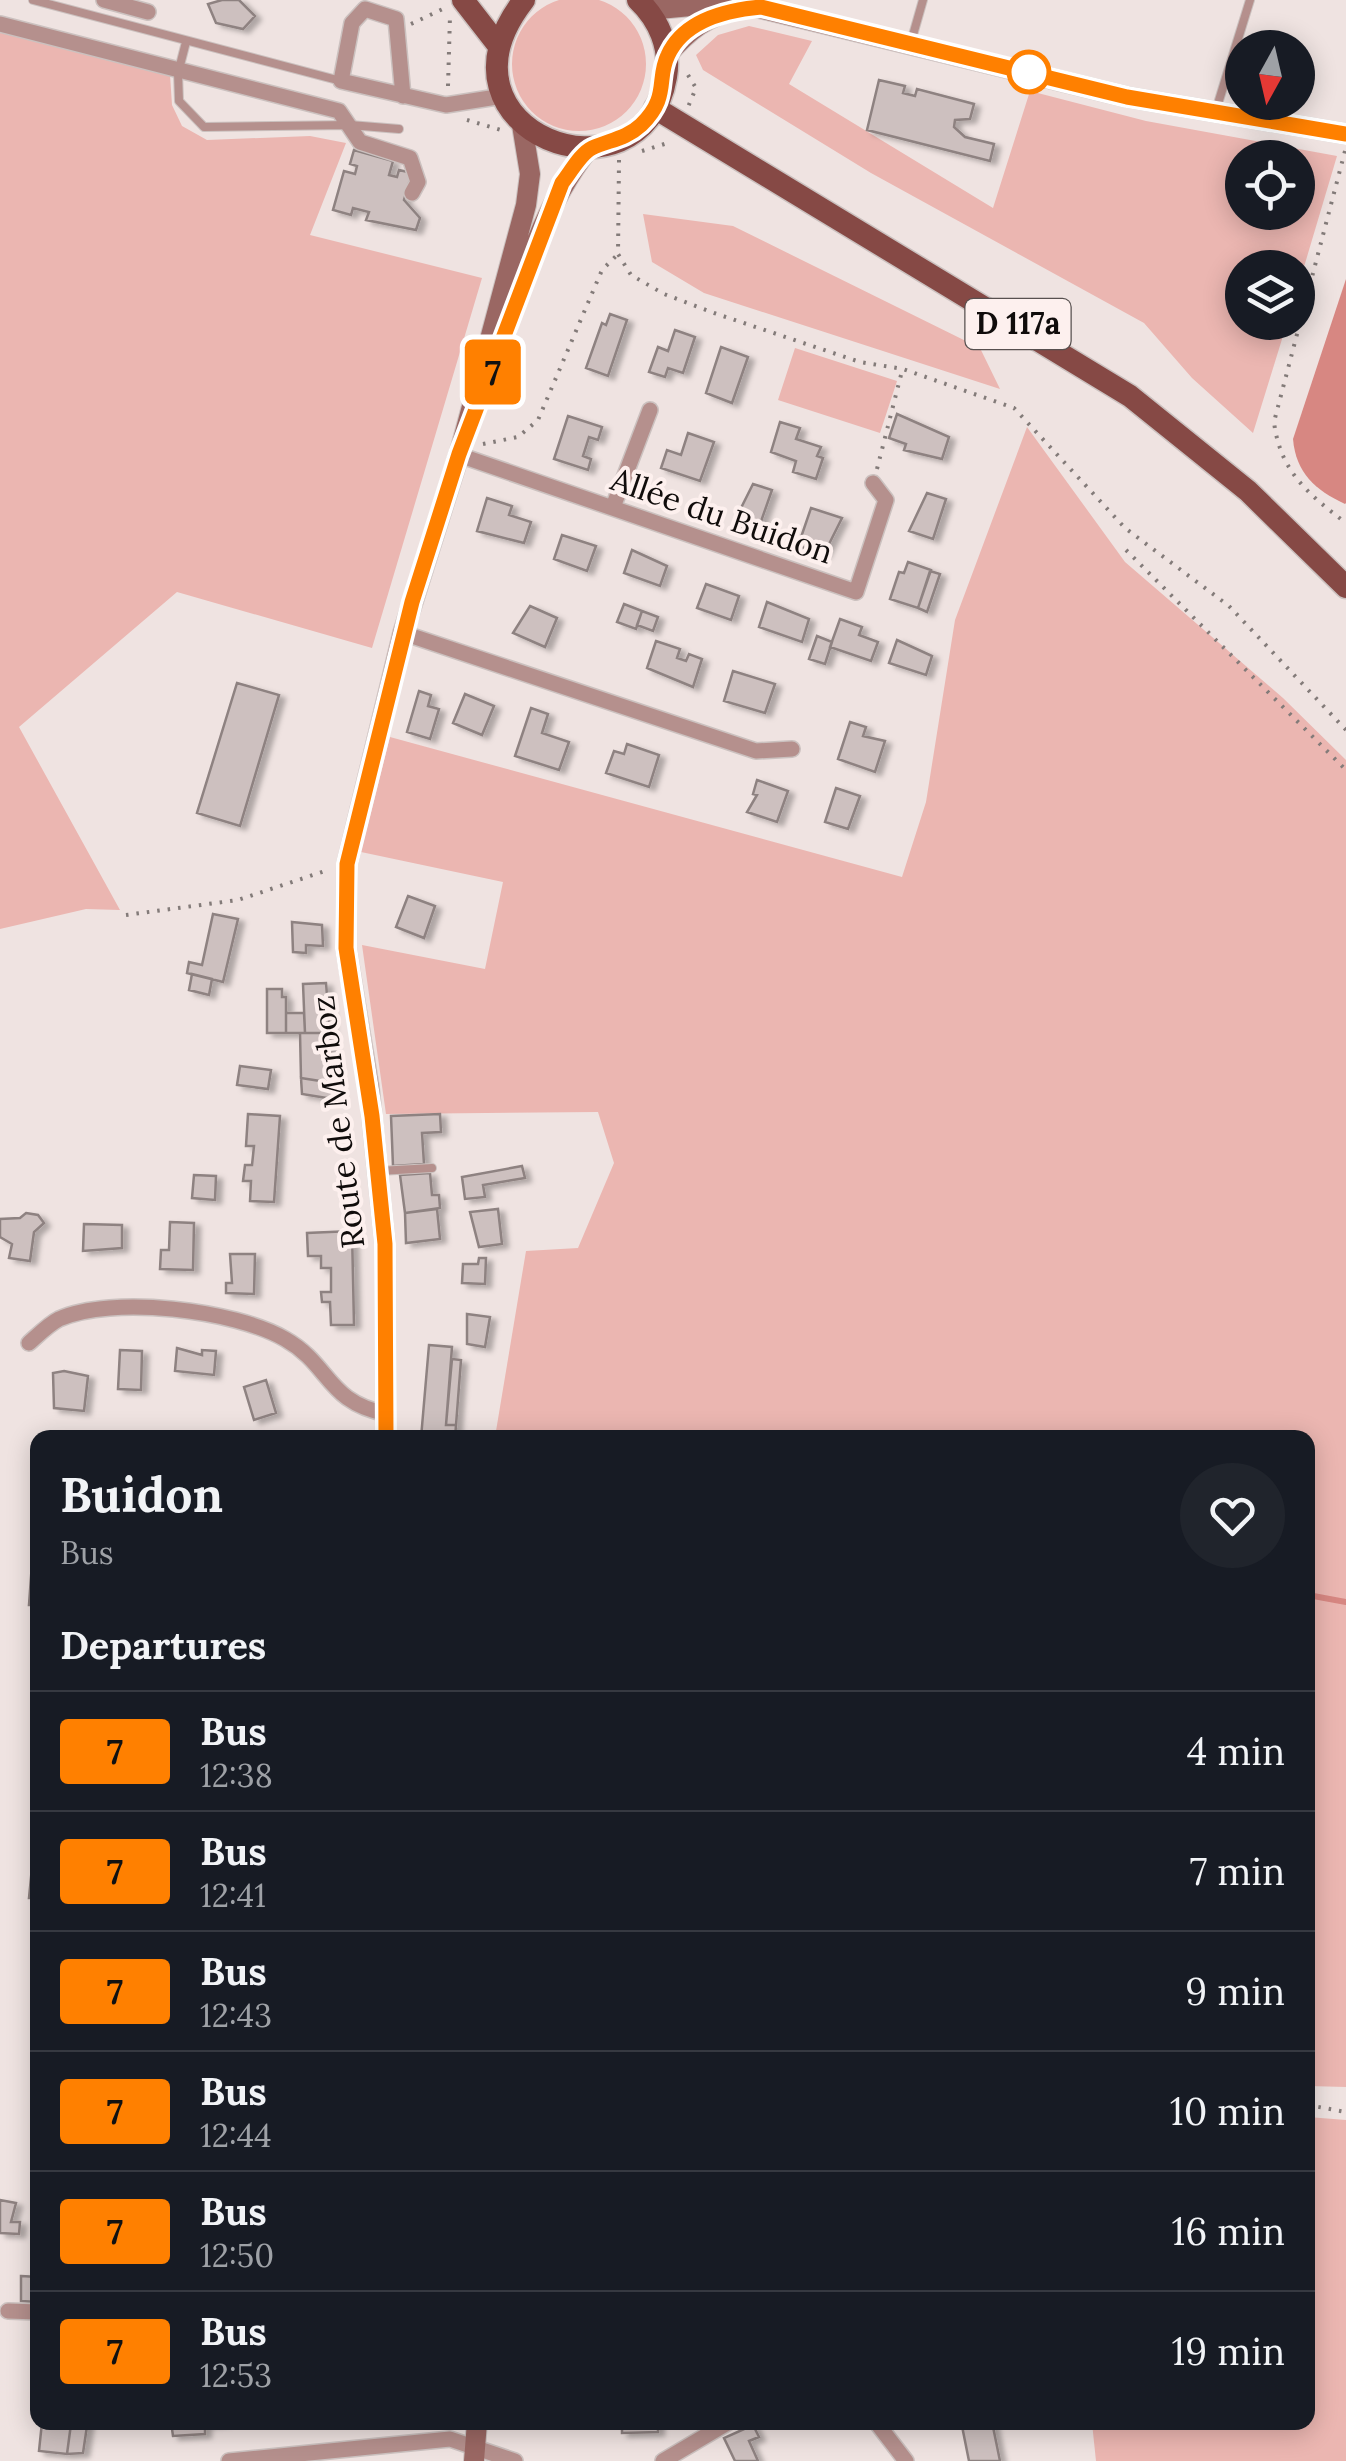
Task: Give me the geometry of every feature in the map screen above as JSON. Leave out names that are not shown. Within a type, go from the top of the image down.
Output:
[{"type":"main road","points":[[524,0],[498,44],[496,62],[502,96],[513,128],[565,147],[590,148],[627,136],[655,108],[667,56],[661,31],[643,5]]},
{"type":"main road","points":[[643,5],[716,1],[761,7],[1214,115],[1346,134]]},
{"type":"main road","points":[[457,6],[498,44]]},
{"type":"main road","points":[[667,56],[689,30],[708,18],[761,7]]},
{"type":"main road","name":"D 117a","points":[[655,108],[1130,396],[1237,481],[1346,587]]},
{"type":"main road","name":"Route de Marboz","points":[[465,457],[526,205],[530,174],[513,128]]},
{"type":"main road","name":"Route de Marboz","points":[[386,1430],[379,1171],[346,948],[347,864],[403,633],[540,232],[562,183],[590,148]]},
{"type":"street","points":[[104,0],[148,12]]},
{"type":"street","points":[[404,96],[398,27],[387,12],[365,9],[357,13],[341,81],[404,96],[446,106],[502,96]]},
{"type":"street","points":[[0,24],[178,73],[339,111],[360,142],[410,158],[418,182],[412,193]]},
{"type":"street","points":[[613,507],[650,410]]},
{"type":"street","name":"Allée du Buidon","points":[[465,457],[856,592],[886,500],[873,483]]},
{"type":"street","points":[[403,633],[756,751],[792,749]]},
{"type":"street","points":[[29,1342],[58,1320],[92,1310],[202,1312],[286,1339],[318,1366],[337,1394],[360,1409],[386,1414]]},
{"type":"street","points":[[8,2311],[30,2312]]},
{"type":"street","points":[[663,2461],[715,2430]]},
{"type":"street","points":[[882,2430],[906,2461]]},
{"type":"street","points":[[228,2461],[450,2439],[475,2442],[515,2461]]},
{"type":"lane","points":[[33,0],[341,81]]},
{"type":"lane","points":[[911,42],[923,0]]},
{"type":"lane","points":[[1214,115],[1250,0]]},
{"type":"lane","points":[[186,42],[178,73],[178,100],[204,126],[350,125],[399,129]]},
{"type":"lane","points":[[379,1171],[432,1168]]},
{"type":"path","points":[[398,27],[440,14],[454,0]]},
{"type":"path","points":[[448,91],[457,6]]},
{"type":"path","points":[[688,74],[696,88]]},
{"type":"path","points":[[458,118],[513,128]]},
{"type":"path","points":[[670,143],[619,160],[618,254],[631,275],[664,294],[860,362],[903,369],[1014,408],[1125,528],[1229,606],[1346,730]]},
{"type":"path","points":[[1346,147],[1274,422],[1277,449],[1292,478],[1346,523]]},
{"type":"path","points":[[465,457],[481,444],[518,438],[538,420],[602,270],[618,254]]},
{"type":"path","points":[[873,483],[903,369]]},
{"type":"path","points":[[1126,550],[1346,770]]},
{"type":"path","points":[[126,915],[238,900],[347,864]]},
{"type":"path","points":[[1315,2106],[1346,2112]]},
{"type":"shaded area","points":[[563,-1],[595,-1],[616,8],[635,27],[645,51],[645,77],[635,101],[616,120],[592,130],[566,130],[542,120],[523,101],[513,77],[513,51],[523,27],[542,8]]},
{"type":"shaded area","points":[[749,26],[812,41],[789,84],[993,208],[1030,91],[1146,121],[1250,140],[1225,140],[1225,230],[1315,230],[1309,250],[1225,250],[1225,340],[1282,340],[1253,433],[1192,378],[1144,323],[871,173],[703,70],[696,55],[718,35]]},
{"type":"shaded area","points":[[0,32],[170,75],[172,105],[182,126],[207,140],[310,136],[346,143],[310,235],[482,278],[372,648],[177,592],[19,727],[120,910],[86,909],[0,929]]},
{"type":"shaded area","points":[[1315,152],[1337,156],[1315,230]]},
{"type":"shaded area","points":[[643,214],[733,226],[980,348],[1000,389],[704,293],[652,262]]},
{"type":"shaded area","points":[[1346,279],[1345,504],[1309,479],[1298,462],[1293,439]]},
{"type":"shaded area","points":[[795,348],[897,381],[880,433],[778,400]]},
{"type":"shaded area","points":[[1027,427],[1125,562],[1283,698],[1346,760],[1346,2087],[1315,2086],[1315,1430],[496,1430],[526,1251],[578,1248],[614,1163],[598,1112],[386,1114],[362,945],[485,969],[503,882],[361,852],[390,737],[902,877],[926,802],[955,620]]},
{"type":"shaded area","points":[[1315,2118],[1346,2120],[1346,2461],[1096,2461],[1093,2430],[1315,2430]]},
{"type":"building","points":[[239,0],[255,16],[243,29],[216,23],[208,4]]},
{"type":"building","points":[[879,80],[905,86],[903,93],[915,96],[917,89],[974,104],[970,119],[955,120],[954,127],[965,137],[994,144],[990,161],[867,130]]},
{"type":"building","points":[[354,150],[393,161],[389,175],[397,177],[399,170],[412,173],[404,200],[420,218],[416,230],[366,220],[369,212],[353,208],[351,215],[333,210],[344,171],[355,174],[357,166],[350,164]]},
{"type":"building","points":[[610,314],[627,320],[608,376],[586,368],[602,323],[606,325]]},
{"type":"building","points":[[675,330],[695,337],[683,373],[668,368],[665,377],[649,372],[658,347],[668,351]]},
{"type":"building","points":[[721,347],[748,357],[732,403],[706,393]]},
{"type":"building","points":[[897,414],[949,437],[942,459],[904,450],[906,444],[889,438]]},
{"type":"building","points":[[568,416],[602,427],[598,440],[589,437],[583,456],[591,459],[588,470],[554,459]]},
{"type":"building","points":[[780,422],[800,428],[796,439],[821,447],[817,456],[823,458],[816,479],[793,472],[796,461],[771,452]]},
{"type":"building","points":[[688,433],[714,442],[700,481],[661,468],[667,450],[681,455]]},
{"type":"building","points":[[753,484],[772,490],[758,530],[734,522]]},
{"type":"building","points":[[927,493],[946,499],[933,539],[909,531]]},
{"type":"building","points":[[487,498],[512,506],[509,515],[531,522],[524,543],[477,531]]},
{"type":"building","points":[[811,508],[842,518],[824,554],[798,546]]},
{"type":"building","points":[[562,535],[596,546],[587,571],[554,559]]},
{"type":"building","points":[[632,550],[667,566],[660,586],[624,573]]},
{"type":"building","points":[[908,562],[931,570],[918,608],[890,599],[899,572],[904,573]]},
{"type":"building","points":[[930,571],[940,574],[927,612],[918,608]]},
{"type":"building","points":[[706,584],[739,596],[731,620],[697,608]]},
{"type":"building","points":[[767,602],[809,619],[802,642],[759,627]]},
{"type":"building","points":[[624,604],[642,611],[636,629],[617,622]]},
{"type":"building","points":[[530,606],[557,618],[545,647],[513,633]]},
{"type":"building","points":[[642,611],[658,617],[653,631],[637,625]]},
{"type":"building","points":[[840,619],[862,627],[859,635],[878,642],[871,661],[830,647]]},
{"type":"building","points":[[817,636],[832,642],[825,664],[809,659]]},
{"type":"building","points":[[897,640],[932,656],[926,675],[889,663]]},
{"type":"building","points":[[656,641],[680,649],[677,658],[686,661],[689,654],[702,659],[693,687],[647,668]]},
{"type":"building","points":[[733,671],[775,684],[765,713],[724,701]]},
{"type":"building","points":[[237,683],[279,695],[240,826],[197,813]]},
{"type":"building","points":[[419,691],[431,695],[428,706],[439,709],[430,739],[407,732]]},
{"type":"building","points":[[465,694],[494,706],[482,735],[453,723]]},
{"type":"building","points":[[531,708],[548,714],[542,733],[569,742],[559,770],[515,756]]},
{"type":"building","points":[[850,722],[866,727],[863,736],[885,741],[875,772],[838,759]]},
{"type":"building","points":[[627,744],[659,755],[649,787],[606,773],[614,751],[624,754]]},
{"type":"building","points":[[757,780],[788,791],[777,822],[747,812],[757,795],[753,794]]},
{"type":"building","points":[[836,788],[860,796],[848,829],[825,822]]},
{"type":"building","points":[[408,896],[435,906],[424,938],[396,927]]},
{"type":"building","points":[[213,914],[238,919],[223,982],[187,973],[189,962],[202,965]]},
{"type":"building","points":[[292,922],[322,925],[323,946],[306,945],[306,953],[293,952]]},
{"type":"building","points":[[192,974],[212,979],[209,995],[189,990]]},
{"type":"building","points":[[326,983],[330,1033],[305,1033],[303,984]]},
{"type":"building","points":[[267,989],[282,989],[282,997],[286,997],[286,1033],[267,1033]]},
{"type":"building","points":[[286,1013],[304,1013],[305,1033],[286,1033]]},
{"type":"building","points":[[300,1033],[330,1033],[333,1083],[301,1078]]},
{"type":"building","points":[[240,1066],[271,1070],[268,1089],[237,1085]]},
{"type":"building","points":[[301,1078],[333,1083],[333,1099],[302,1094]]},
{"type":"building","points":[[248,1114],[280,1116],[274,1202],[250,1201],[251,1181],[243,1181],[245,1165],[252,1165],[254,1146],[246,1146]]},
{"type":"building","points":[[440,1114],[441,1132],[422,1133],[424,1164],[393,1166],[391,1116]]},
{"type":"building","points":[[522,1166],[525,1178],[483,1185],[485,1197],[465,1199],[462,1177]]},
{"type":"building","points":[[430,1173],[432,1195],[439,1195],[440,1208],[405,1213],[400,1175]]},
{"type":"building","points":[[194,1175],[216,1176],[215,1200],[192,1198]]},
{"type":"building","points":[[437,1209],[440,1239],[406,1243],[405,1213]]},
{"type":"building","points":[[498,1209],[502,1244],[479,1247],[470,1212]]},
{"type":"building","points":[[26,1213],[38,1215],[44,1223],[34,1232],[30,1261],[9,1258],[12,1244],[0,1237],[0,1219],[20,1218]]},
{"type":"building","points":[[170,1222],[194,1223],[193,1270],[160,1269],[161,1250],[169,1250]]},
{"type":"building","points":[[84,1224],[122,1225],[122,1248],[83,1251]]},
{"type":"building","points":[[352,1231],[354,1325],[331,1325],[330,1302],[322,1302],[321,1292],[331,1292],[331,1268],[321,1268],[321,1256],[308,1256],[307,1233]]},
{"type":"building","points":[[230,1254],[255,1254],[254,1294],[226,1293],[226,1283],[232,1283]]},
{"type":"building","points":[[479,1258],[486,1258],[485,1284],[462,1283],[463,1264],[478,1264]]},
{"type":"building","points":[[467,1314],[490,1317],[485,1347],[467,1344]]},
{"type":"building","points":[[429,1345],[452,1347],[446,1425],[456,1425],[456,1430],[422,1430]]},
{"type":"building","points":[[177,1348],[202,1355],[202,1350],[216,1351],[214,1375],[175,1371]]},
{"type":"building","points":[[120,1350],[142,1351],[141,1390],[118,1389]]},
{"type":"building","points":[[452,1359],[461,1360],[456,1425],[446,1425]]},
{"type":"building","points":[[53,1373],[88,1376],[84,1411],[54,1408]]},
{"type":"building","points":[[266,1380],[276,1413],[254,1420],[244,1387]]},
{"type":"building","points":[[0,2200],[16,2203],[11,2222],[20,2222],[19,2234],[0,2233]]},
{"type":"building","points":[[21,2276],[30,2277],[30,2302],[21,2301]]},
{"type":"building","points":[[41,2430],[70,2430],[67,2454],[39,2451]]},
{"type":"building","points":[[70,2430],[86,2430],[83,2453],[67,2454]]},
{"type":"building","points":[[172,2430],[205,2430],[205,2434],[173,2436]]},
{"type":"building","points":[[622,2430],[658,2430],[658,2432]]},
{"type":"building","points":[[742,2430],[756,2430],[759,2437],[749,2441],[758,2461],[735,2461],[724,2438]]},
{"type":"building","points":[[963,2430],[994,2430],[1000,2461],[969,2461]]},
{"type":"waterway","points":[[1315,1596],[1346,1602]]},
{"type":"bus line","name":"7","points":[[386,1430],[385,1244],[372,1116],[346,948],[347,864],[412,602],[459,454],[485,395],[540,232],[562,183],[590,148],[610,144],[643,124],[662,91],[667,56],[689,30],[734,9],[761,7],[1127,97],[1214,115],[1346,134]]}]
